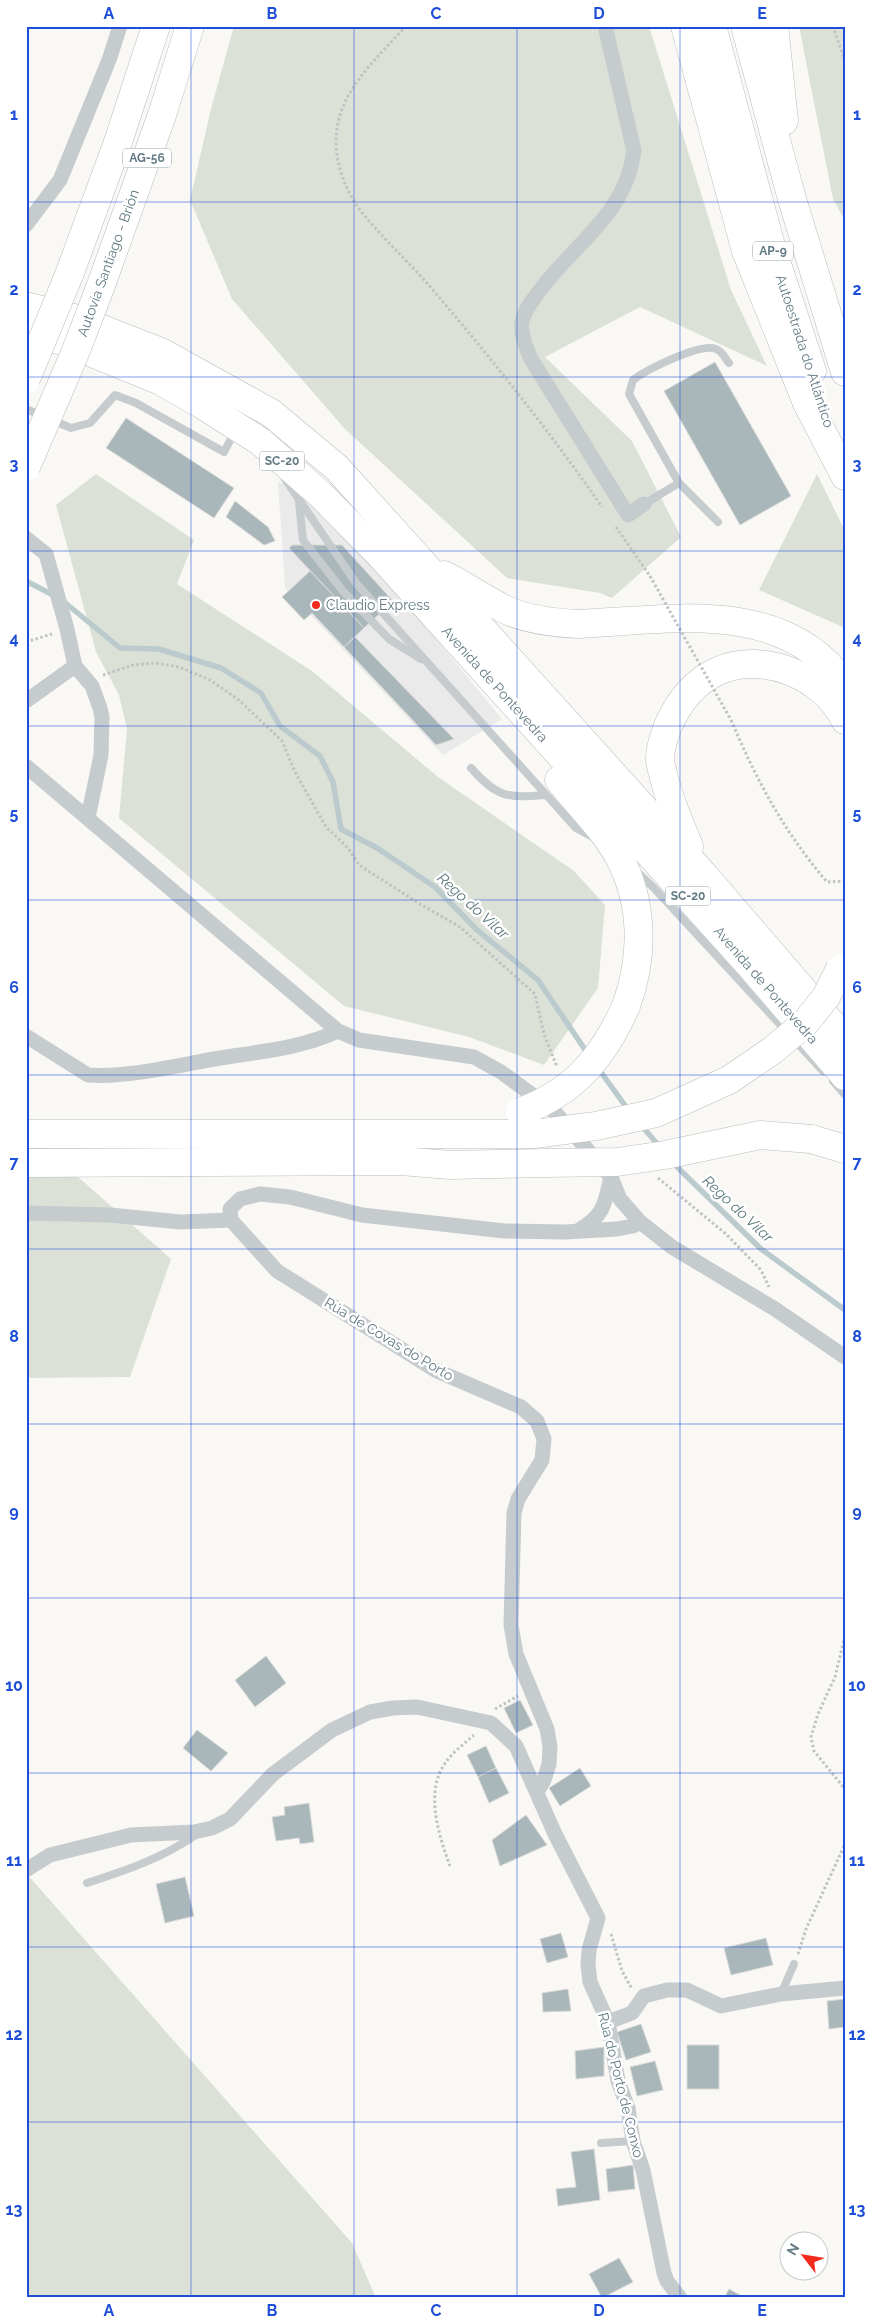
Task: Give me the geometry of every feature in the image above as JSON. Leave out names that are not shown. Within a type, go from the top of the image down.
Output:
[{"type":"highway","name":"AG-56","points":[[26,379],[69,275],[117,145],[156,26]]},
{"type":"highway","name":"Autovía Santiago - Brión","points":[[26,467],[75,353],[100,288],[162,115],[190,26]]},
{"type":"highway","points":[[685,26],[746,251],[806,403],[845,475]]},
{"type":"highway","name":"Autoestrada do Atlántico","points":[[712,26],[772,246],[845,475]]},
{"type":"highway","name":"AP-9","points":[[745,26],[792,200],[845,372]]},
{"type":"highway","points":[[774,26],[792,200]]},
{"type":"highway","points":[[26,286],[106,318],[124,338]]},
{"type":"highway","name":"SC-20","points":[[26,306],[71,330]]},
{"type":"highway","name":"SC-20","points":[[26,330],[71,330]]},
{"type":"highway","name":"Avenida de Pontevedra","points":[[71,330],[124,338],[161,352],[271,413],[337,468],[703,874],[845,1039]]},
{"type":"highway","name":"Avenida de Pontevedra","points":[[71,330],[161,380],[261,442],[322,495],[380,555],[753,969],[845,1076]]},
{"type":"highway","points":[[426,566],[506,610],[527,617],[557,623],[579,624],[724,618],[762,626],[798,641],[818,656],[845,685]]},
{"type":"highway","points":[[703,874],[672,809],[660,761],[663,739],[676,707],[696,685],[718,671],[742,665],[786,670],[813,682],[839,708],[845,720]]},
{"type":"highway","points":[[528,720],[529,744],[608,839],[619,856],[633,892],[638,929],[637,969],[626,1006],[616,1029],[601,1054],[582,1075],[541,1104],[536,1140]]},
{"type":"highway","points":[[26,1163],[401,1161],[450,1165],[536,1140],[656,1112],[730,1080],[773,1050],[805,1023],[826,997],[842,965]]},
{"type":"highway","points":[[26,1134],[417,1133],[536,1140],[606,1141],[667,1126],[726,1101],[783,1066],[818,1036],[845,998]]},
{"type":"highway","points":[[26,1126],[58,1134]]},
{"type":"highway","points":[[536,1140],[617,1162],[665,1155],[760,1135],[811,1139],[845,1149]]},
{"type":"street","points":[[26,225],[60,180],[109,60],[120,26]]},
{"type":"street","points":[[605,26],[634,151],[632,168],[615,207],[550,277],[530,304],[522,321],[523,338],[531,359],[628,515],[644,504]]},
{"type":"street","points":[[26,538],[46,554],[67,629],[75,666],[86,677],[98,698],[102,718],[101,755],[88,818]]},
{"type":"street","points":[[26,701],[75,666]]},
{"type":"street","points":[[26,766],[338,1031],[359,1040],[440,1050],[474,1057],[485,1062],[553,1110],[611,1177],[620,1199],[640,1222],[672,1247],[776,1309],[845,1357]]},
{"type":"street","points":[[26,1036],[88,1075],[100,1076],[166,1068],[313,1042],[338,1031]]},
{"type":"street","points":[[578,1231],[594,1222],[598,1217],[611,1177]]},
{"type":"street","points":[[26,1213],[110,1215],[180,1222],[231,1220],[230,1209],[240,1199],[260,1194],[290,1197],[362,1214],[504,1232],[617,1229],[633,1226],[640,1222]]},
{"type":"street","name":"Rúa de Covas do Porto","points":[[231,1220],[277,1271],[435,1370],[521,1407],[537,1421],[544,1439],[542,1460],[518,1498],[514,1513],[511,1625],[516,1654],[547,1729],[550,1747],[549,1764],[544,1780],[537,1792]]},
{"type":"street","points":[[26,1870],[50,1855],[131,1835],[203,1830],[230,1819],[273,1774],[332,1730],[370,1712],[393,1708],[417,1707],[491,1723],[516,1746],[555,1834],[598,1918]]},
{"type":"street","name":"Rúa do Porto de Conxo","points":[[598,1918],[589,1950],[590,1982],[608,2022],[618,2081],[628,2108],[633,2141],[643,2170],[664,2273],[667,2281],[680,2298]]},
{"type":"street","points":[[608,2022],[632,2013],[644,1996],[667,1990],[687,1990],[722,2006],[781,1994],[845,1988]]},
{"type":"lane","points":[[718,522],[679,483],[629,394],[630,387],[638,376],[669,360],[706,347],[715,348],[722,353],[728,363]]},
{"type":"lane","points":[[26,409],[71,428],[90,423],[115,395],[136,403],[224,452],[237,427]]},
{"type":"lane","points":[[261,442],[277,467]]},
{"type":"lane","points":[[282,475],[356,583],[546,795],[576,828],[619,856],[654,888],[845,1095]]},
{"type":"lane","points":[[644,504],[679,483]]},
{"type":"lane","points":[[298,499],[303,540],[344,591],[389,639],[431,666]]},
{"type":"lane","points":[[471,768],[485,784],[497,792],[509,796],[546,795]]},
{"type":"lane","points":[[87,1883],[138,1867],[177,1848],[203,1830]]},
{"type":"lane","points":[[781,1994],[794,1964]]},
{"type":"lane","points":[[601,2143],[633,2141]]},
{"type":"path","points":[[406,26],[362,74],[349,93],[340,118],[336,143],[339,169],[347,188],[360,210],[461,323],[606,513]]},
{"type":"path","points":[[833,26],[845,62]]},
{"type":"path","points":[[611,521],[650,576],[731,720],[753,771],[773,809],[800,850],[827,882],[845,881]]},
{"type":"path","points":[[26,642],[67,629]]},
{"type":"path","points":[[86,677],[102,675],[133,665],[164,664],[180,667],[210,680],[239,700],[282,741],[295,772],[326,827],[348,848],[359,865],[460,927],[535,994],[544,1034],[555,1065],[560,1071]]},
{"type":"path","points":[[654,1174],[726,1234],[761,1270],[776,1309]]},
{"type":"path","points":[[845,1636],[835,1677],[818,1714],[811,1737],[814,1751],[845,1789]]},
{"type":"path","points":[[450,1866],[437,1830],[436,1798],[441,1770],[447,1760],[478,1732],[493,1711],[529,1689]]},
{"type":"path","points":[[794,1964],[806,1928],[845,1844]]},
{"type":"path","points":[[598,1918],[611,1935],[622,1971],[630,1987],[642,2000]]},
{"type":"shaded area","points":[[234,26],[649,26],[731,290],[767,366],[640,307],[545,357],[632,441],[681,537],[612,598],[600,593],[507,578],[344,428],[232,299],[190,200],[211,109]]},
{"type":"shaded area","points":[[799,26],[845,26],[845,221],[833,199]]},
{"type":"shaded area","points":[[96,474],[194,540],[177,584],[312,671],[438,777],[574,871],[605,905],[598,988],[544,1065],[469,1037],[344,1006],[119,818],[127,729],[119,695],[96,652],[56,505]]},
{"type":"shaded area","points":[[817,474],[845,531],[845,628],[759,590]]},
{"type":"shaded area","points":[[278,481],[323,509],[427,628],[502,719],[443,755],[285,588]]},
{"type":"shaded area","points":[[26,1131],[171,1259],[130,1377],[26,1378]]},
{"type":"shaded area","points":[[26,1873],[352,2243],[376,2298],[26,2298]]},
{"type":"building","points":[[715,362],[791,496],[740,525],[664,391]]},
{"type":"building","points":[[126,418],[234,488],[214,518],[106,448]]},
{"type":"building","points":[[235,501],[268,527],[275,541],[264,545],[226,517]]},
{"type":"building","points":[[292,545],[342,545],[393,601],[364,628],[289,548]]},
{"type":"building","name":"Claudio Express","points":[[310,571],[364,628],[344,647],[312,613],[304,620],[282,597]]},
{"type":"building","points":[[355,637],[454,739],[436,745],[344,647]]},
{"type":"building","points":[[266,1656],[286,1683],[255,1707],[235,1680]]},
{"type":"building","points":[[520,1700],[533,1725],[516,1733],[504,1708]]},
{"type":"building","points":[[197,1730],[228,1753],[211,1771],[183,1748]]},
{"type":"building","points":[[486,1746],[496,1768],[478,1777],[467,1755]]},
{"type":"building","points":[[496,1768],[509,1793],[489,1803],[478,1777]]},
{"type":"building","points":[[580,1768],[591,1786],[560,1806],[549,1788]]},
{"type":"building","points":[[309,1803],[314,1842],[300,1844],[299,1838],[276,1841],[272,1817],[285,1815],[284,1807]]},
{"type":"building","points":[[526,1815],[547,1845],[500,1866],[492,1840]]},
{"type":"building","points":[[185,1877],[194,1916],[165,1923],[156,1884]]},
{"type":"building","points":[[561,1933],[568,1957],[547,1963],[540,1939]]},
{"type":"building","points":[[766,1938],[773,1965],[731,1975],[724,1948]]},
{"type":"building","points":[[568,1989],[571,2011],[543,2012],[542,1993]]},
{"type":"building","points":[[845,1999],[845,2027],[829,2029],[827,2001]]},
{"type":"building","points":[[641,2024],[651,2052],[626,2060],[617,2032]]},
{"type":"building","points":[[687,2045],[719,2045],[719,2089],[687,2089]]},
{"type":"building","points":[[604,2047],[604,2076],[576,2079],[575,2051]]},
{"type":"building","points":[[655,2061],[663,2090],[637,2096],[630,2067]]},
{"type":"building","points":[[594,2149],[600,2200],[558,2206],[556,2189],[576,2187],[571,2152]]},
{"type":"building","points":[[633,2165],[635,2189],[608,2192],[606,2169]]},
{"type":"building","points":[[619,2258],[633,2282],[602,2298],[589,2274]]},
{"type":"building","points":[[729,2289],[740,2295],[739,2298],[724,2298]]},
{"type":"waterway","name":"Rego do Vilar","points":[[26,581],[55,596]]},
{"type":"waterway","name":"Rego do Vilar","points":[[63,601],[120,648],[159,649],[221,668],[261,693],[280,726],[320,756],[333,782],[341,829],[377,848],[435,887],[477,930],[538,980],[588,1054]]},
{"type":"waterway","name":"Rego do Vilar","points":[[598,1068],[629,1111]]},
{"type":"waterway","name":"Rego do Vilar","points":[[640,1124],[660,1147]]},
{"type":"waterway","name":"Rego do Vilar","points":[[672,1162],[761,1249],[845,1310]]},
{"type":"place","name":"Claudio Express","points":[[316,605]]}]
